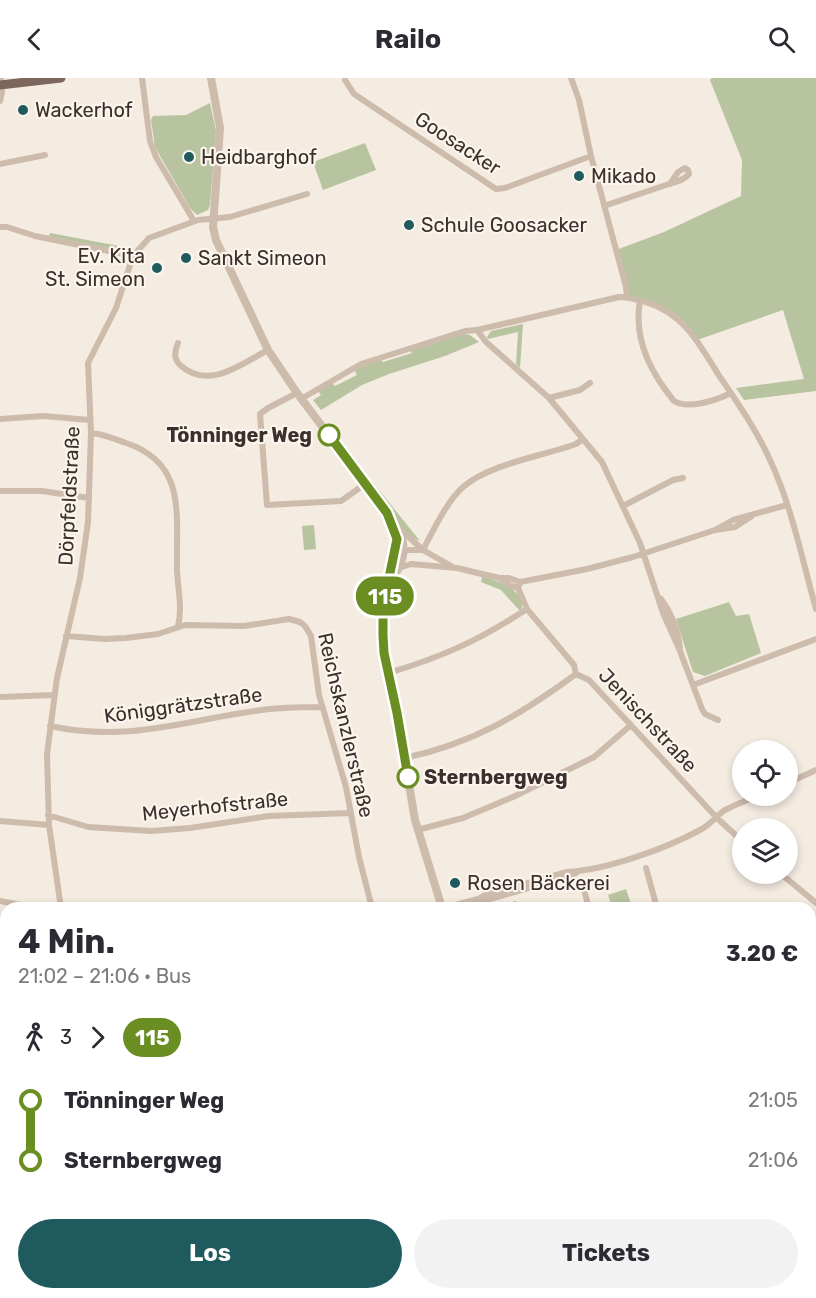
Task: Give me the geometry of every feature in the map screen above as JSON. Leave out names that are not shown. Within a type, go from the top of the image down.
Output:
[{"type":"main road","points":[[1,83],[17,78]]},
{"type":"main road","points":[[1,83],[61,78]]},
{"type":"street","points":[[142,78],[150,141],[156,157],[194,221]]},
{"type":"street","points":[[211,78],[220,128],[214,218],[216,240],[268,350],[299,396],[398,526],[423,550],[457,568]]},
{"type":"street","points":[[571,78],[579,100],[627,297]]},
{"type":"street","name":"Goosacker","points":[[345,80],[354,94],[496,189],[505,188],[591,156]]},
{"type":"street","points":[[0,101],[1,83]]},
{"type":"street","points":[[0,164],[45,155]]},
{"type":"street","points":[[604,206],[670,184]]},
{"type":"street","name":"Dörpfeldstraße","points":[[60,902],[48,815],[50,726],[66,636],[84,559],[91,433],[88,363],[116,308],[133,256],[149,238],[194,221],[248,213],[307,194]]},
{"type":"street","points":[[0,227],[133,256]]},
{"type":"street","points":[[365,484],[341,501],[267,505],[261,414],[268,408],[299,396],[374,359],[454,333],[627,297],[659,306],[681,321],[698,342],[731,393],[766,451],[787,505],[816,609]]},
{"type":"street","points":[[640,301],[637,320],[644,354],[674,401],[682,405],[690,405],[724,397],[731,393]]},
{"type":"street","points":[[477,330],[486,342],[549,398],[602,462],[643,553],[663,613],[705,714],[718,720]]},
{"type":"street","points":[[178,343],[175,356],[177,362],[188,370],[205,376],[224,374],[268,350]]},
{"type":"street","points":[[549,398],[580,390],[590,383]]},
{"type":"street","points":[[0,419],[43,416],[90,420]]},
{"type":"street","points":[[91,433],[137,447],[157,461],[169,476],[175,494],[180,609],[178,626]]},
{"type":"street","points":[[423,550],[456,495],[470,482],[520,461],[576,444],[583,439]]},
{"type":"street","points":[[623,506],[673,480],[683,478]]},
{"type":"street","points":[[0,491],[42,491],[89,498]]},
{"type":"street","points":[[399,568],[414,564],[457,568],[499,578],[509,578],[519,585],[587,569],[715,530],[735,527],[752,516],[787,505]]},
{"type":"street","points":[[387,513],[397,543],[414,564]]},
{"type":"street","points":[[387,589],[399,568],[403,553],[398,526]]},
{"type":"street","points":[[397,543],[388,578],[382,625],[388,673],[417,830],[441,902]]},
{"type":"street","points":[[394,558],[403,553],[423,550]]},
{"type":"street","name":"Jenischstraße","points":[[519,585],[527,609],[574,665],[576,674],[589,680],[732,832]]},
{"type":"street","points":[[180,609],[194,624]]},
{"type":"street","points":[[388,673],[452,652],[501,626],[527,609]]},
{"type":"street","name":"Reichskanzlerstraße","points":[[66,636],[126,639],[158,634],[178,626],[194,624],[244,626],[289,619],[305,626],[310,636],[322,707],[344,778],[371,902]]},
{"type":"street","points":[[693,686],[816,639]]},
{"type":"street","points":[[405,758],[452,746],[477,736],[526,709],[576,674]]},
{"type":"street","points":[[0,697],[54,695]]},
{"type":"street","name":"Königgrätzstraße","points":[[50,726],[91,733],[123,733],[261,710],[322,707]]},
{"type":"street","points":[[417,830],[464,818],[513,797],[594,757],[631,725]]},
{"type":"street","points":[[798,778],[816,770]]},
{"type":"street","points":[[466,902],[478,899],[486,900],[662,848],[702,829],[734,806]]},
{"type":"street","name":"Meyerhofstraße","points":[[48,815],[88,827],[151,831],[184,829],[286,815],[350,813]]},
{"type":"street","points":[[0,821],[49,825]]},
{"type":"street","points":[[646,868],[655,902]]},
{"type":"street","points":[[793,884],[815,902]]},
{"type":"street","points":[[584,890],[587,902]]},
{"type":"green space","points":[[712,78],[816,78],[816,391],[744,400],[736,388],[804,379],[783,310],[697,340],[665,309],[627,297],[616,250],[664,232],[741,196],[742,160],[710,80]]},
{"type":"green space","points":[[210,103],[216,131],[210,205],[208,210],[197,215],[190,208],[155,147],[151,120],[153,116],[186,115]]},
{"type":"green space","points":[[365,143],[376,170],[323,190],[313,162]]},
{"type":"green space","points":[[50,233],[119,246],[118,250],[49,236]]},
{"type":"green space","points":[[523,324],[520,368],[516,364],[518,332],[488,339],[487,337],[491,331]]},
{"type":"green space","points":[[464,334],[470,335],[479,342],[362,385],[321,410],[313,400],[321,395],[318,391],[332,383],[335,386],[357,375],[354,370],[380,359],[383,362],[412,353],[409,349]]},
{"type":"green space","points":[[371,480],[420,541],[406,532],[391,516],[368,483]]},
{"type":"green space","points":[[314,525],[316,549],[304,550],[302,526]]},
{"type":"green space","points":[[482,577],[502,583],[514,590],[521,601],[520,611],[501,590],[481,582]]},
{"type":"green space","points":[[729,602],[736,616],[749,614],[761,653],[705,676],[693,672],[676,619]]},
{"type":"green space","points":[[626,889],[630,902],[610,902],[608,895]]},
{"type":"bus line","name":"115","points":[[329,435],[387,513],[397,539],[384,598],[383,635],[384,653],[408,777]]},
{"type":"place","name":"Wackerhof","points":[[23,110]]},
{"type":"place","name":"Heidbarghof","points":[[189,157]]},
{"type":"place","name":"Mikado","points":[[579,176]]},
{"type":"place","name":"Schule Goosacker","points":[[409,225]]},
{"type":"place","name":"Sankt Simeon","points":[[186,258]]},
{"type":"place","name":"Ev. Kita St. Simeon","points":[[157,268]]},
{"type":"place","name":"Tönninger Weg","points":[[329,435]]},
{"type":"place","name":"Sternbergweg","points":[[408,777]]},
{"type":"place","name":"Rosen Bäckerei","points":[[455,883]]}]
